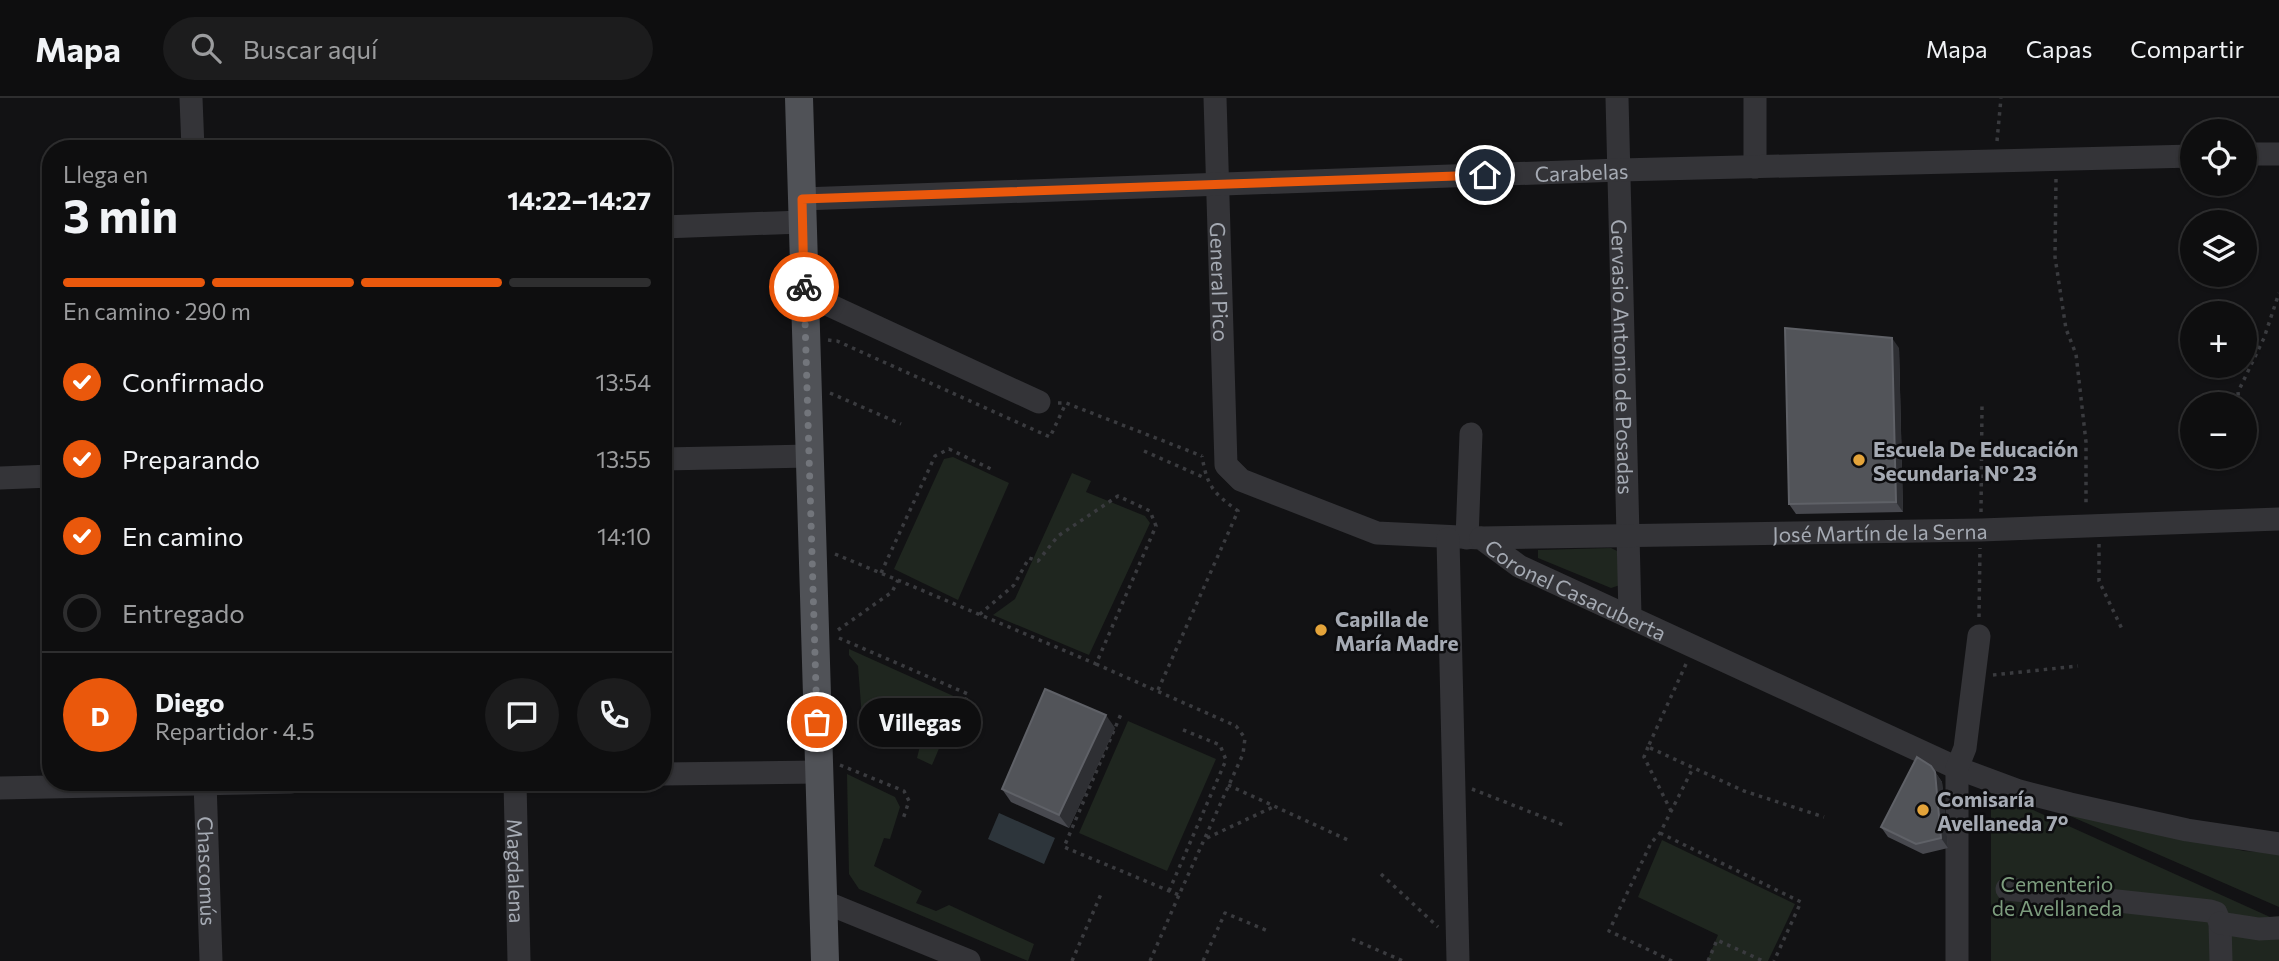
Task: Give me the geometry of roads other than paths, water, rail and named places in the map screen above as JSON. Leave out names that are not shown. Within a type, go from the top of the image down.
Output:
[{"type":"main road","points":[[799,98],[809,456],[826,768],[822,901],[825,961]]},
{"type":"street","points":[[191,98],[193,140]]},
{"type":"street","name":"General Pico","points":[[1215,98],[1226,465],[1241,480],[1351,526],[1388,535],[1465,538]]},
{"type":"street","name":"Gervasio Antonio de Posadas","points":[[1617,98],[1630,615]]},
{"type":"street","points":[[1755,98],[1755,167]]},
{"type":"street","points":[[2257,155],[2279,154]]},
{"type":"street","name":"Carabelas","points":[[672,226],[802,210],[1217,186],[1620,170],[1996,163],[2180,156]]},
{"type":"street","points":[[805,299],[829,304],[1039,402]]},
{"type":"street","points":[[1458,961],[1465,538],[1471,434]]},
{"type":"street","points":[[672,459],[809,456]]},
{"type":"street","points":[[0,478],[42,476]]},
{"type":"street","name":"José Martín de la Serna","points":[[1465,538],[1981,530],[2279,519]]},
{"type":"street","name":"Coronel Casacuberta","points":[[1465,538],[1519,566],[1694,646],[1965,763],[2070,804],[2187,830],[2279,844]]},
{"type":"street","points":[[1957,961],[1965,763],[1979,636]]},
{"type":"street","points":[[1965,763],[1972,961]]},
{"type":"street","points":[[672,774],[826,768]]},
{"type":"street","points":[[0,788],[42,787]]},
{"type":"street","name":"Chascomús","points":[[205,791],[211,961]]},
{"type":"street","name":"Magdalena","points":[[515,791],[519,961]]},
{"type":"street","points":[[2007,889],[2216,913],[2220,923],[2221,961]]},
{"type":"street","points":[[822,901],[969,961]]},
{"type":"street","points":[[2220,923],[2259,929],[2279,928]]},
{"type":"place","name":"Escuela De Educación Secundaria Nº 23","points":[[1859,460]]},
{"type":"place","name":"Capilla de María Madre","points":[[1321,630]]},
{"type":"place","name":"Villegas","points":[[817,722]]},
{"type":"place","name":"Comisaría Avellaneda 7°","points":[[1923,810]]},
{"type":"park label","name":"Cementerio de Avellaneda","points":[[2057,895]]}]
